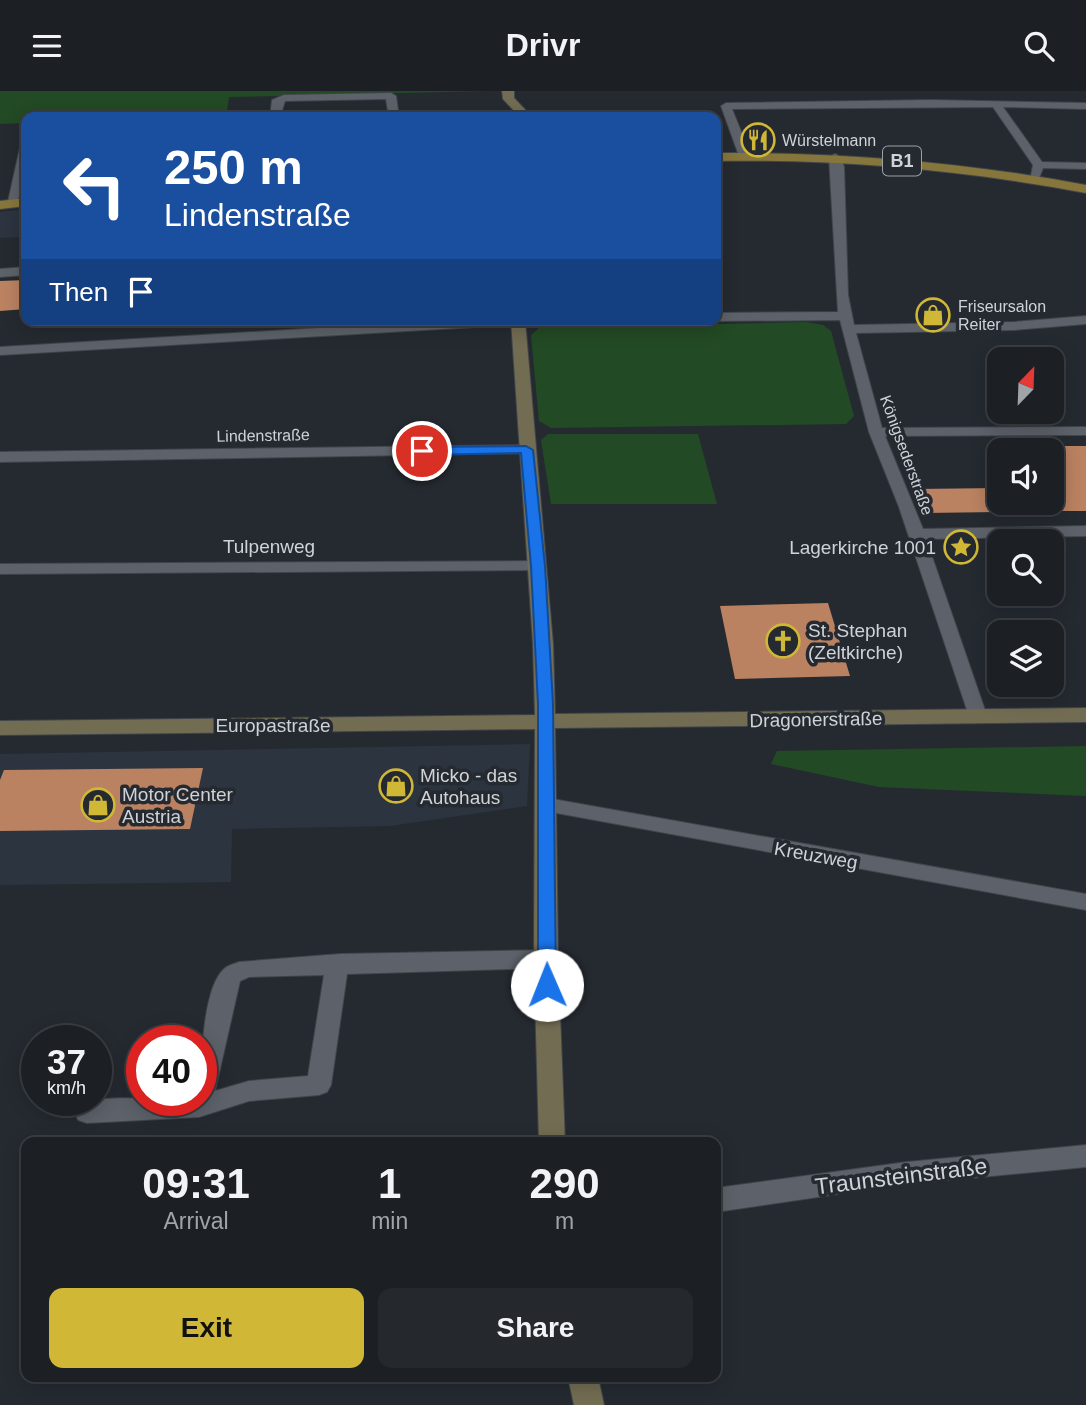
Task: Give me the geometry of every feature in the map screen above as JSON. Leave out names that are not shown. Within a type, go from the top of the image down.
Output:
[{"type":"main road","name":"B1","points":[[721,157],[835,157],[930,164],[1086,189]]},
{"type":"street","points":[[508,91],[509,99],[521,112]]},
{"type":"street","points":[[276,112],[277,100],[391,96],[393,112]]},
{"type":"street","points":[[995,103],[1039,165]]},
{"type":"street","points":[[745,156],[726,106],[995,103],[1086,106]]},
{"type":"street","name":"Königsederstraße","points":[[835,157],[838,167],[842,295],[847,323],[876,432],[917,534],[978,716]]},
{"type":"street","points":[[5,205],[21,158]]},
{"type":"street","points":[[1039,165],[1086,166]]},
{"type":"street","points":[[1034,179],[1039,165]]},
{"type":"street","points":[[0,273],[21,271]]},
{"type":"street","points":[[721,317],[1002,326],[1086,320]]},
{"type":"street","points":[[0,351],[418,326]]},
{"type":"street","points":[[518,326],[526,450],[538,566],[546,723],[546,959],[552,1137]]},
{"type":"street","points":[[876,432],[1086,431]]},
{"type":"street","name":"Lindenstraße","points":[[0,457],[526,450]]},
{"type":"street","points":[[917,534],[1086,531]]},
{"type":"street","name":"Tulpenweg","points":[[0,569],[538,566]]},
{"type":"street","name":"Dragonerstraße","points":[[546,723],[1086,715]]},
{"type":"street","name":"Europastraße","points":[[0,728],[546,723]]},
{"type":"street","name":"Kreuzweg","points":[[547,805],[1086,902]]},
{"type":"street","points":[[217,1025],[225,988],[232,975],[247,968],[340,963],[546,959]]},
{"type":"street","points":[[217,1098],[249,1091],[318,1085],[334,978],[340,963]]},
{"type":"street","name":"Traunsteinstraße","points":[[721,1199],[907,1173],[1086,1156]]},
{"type":"street","points":[[584,1382],[589,1405]]},
{"type":"shaded area","points":[[21,210],[19,237],[0,238],[0,212]]},
{"type":"shaded area","points":[[530,744],[527,806],[390,826],[232,829],[231,882],[0,885],[0,754]]},
{"type":"green space","points":[[0,91],[489,91],[229,97],[227,112],[21,112],[21,123],[0,124]]},
{"type":"green space","points":[[807,322],[823,325],[831,331],[854,416],[846,424],[551,428],[539,421],[531,335],[539,328]]},
{"type":"green space","points":[[548,434],[698,434],[717,504],[551,504],[541,440]]},
{"type":"green space","points":[[1086,746],[1086,796],[879,787],[771,764],[777,751]]},
{"type":"building","points":[[21,280],[21,309],[0,311],[0,281]]},
{"type":"building","points":[[1064,446],[1086,446],[1086,511],[1064,511]]},
{"type":"building","points":[[987,488],[987,512],[925,513],[916,489]]},
{"type":"building","name":"St. Stephan (Zeltkirche)","points":[[828,603],[850,676],[735,679],[720,606]]},
{"type":"building","name":"Motor Center Austria","points":[[203,768],[190,829],[0,831],[0,780],[4,770]]},
{"type":"place","name":"Würstelmann","points":[[758,140]]},
{"type":"place","name":"Friseursalon Reiter","points":[[933,315]]},
{"type":"place","name":"Lagerkirche 1001","points":[[961,547]]},
{"type":"place","name":"St. Stephan (Zeltkirche)","points":[[783,641]]},
{"type":"place","name":"Micko - das Autohaus","points":[[396,786]]},
{"type":"place","name":"Motor Center Austria","points":[[98,805]]},
{"type":"route","points":[[422,451],[526,450],[538,566],[546,704],[547,985]]}]
